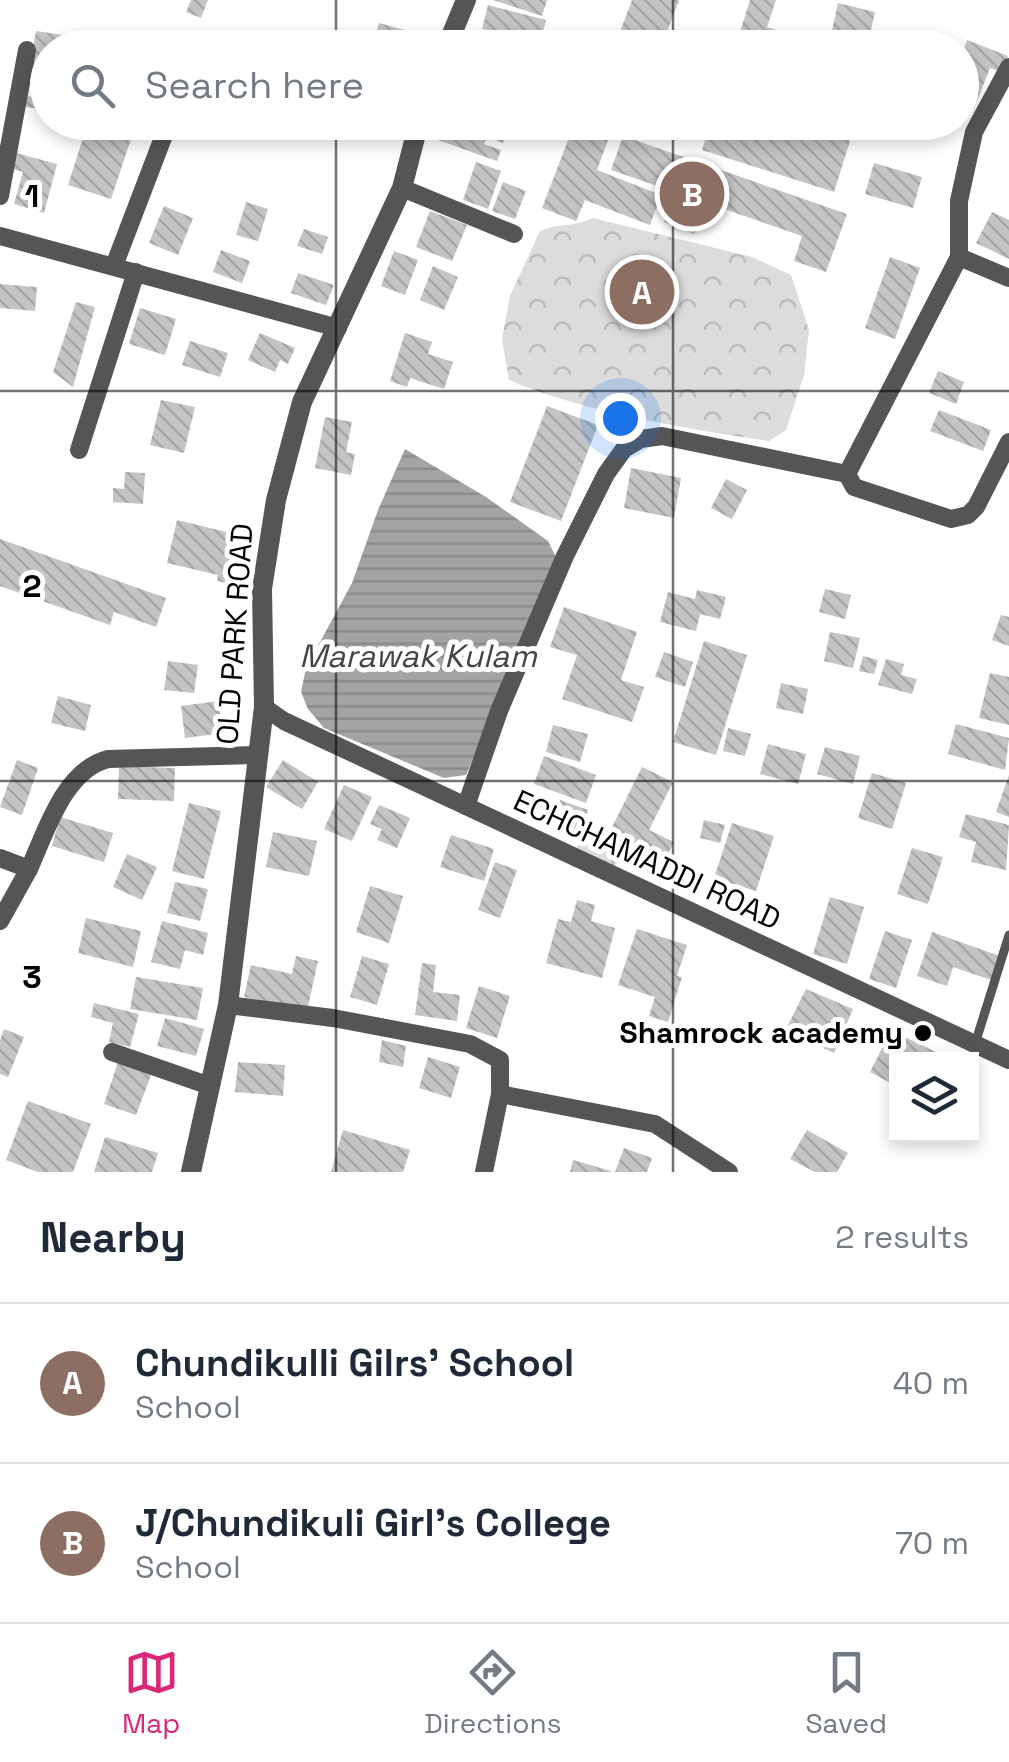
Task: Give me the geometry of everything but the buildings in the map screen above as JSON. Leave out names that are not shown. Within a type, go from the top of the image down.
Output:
[{"type":"street","points":[[454,30],[466,0]]},
{"type":"street","points":[[0,196],[27,50]]},
{"type":"street","points":[[979,123],[1009,67]]},
{"type":"street","points":[[114,266],[162,140]]},
{"type":"street","name":"OLD PARK ROAD","points":[[191,1172],[228,1004],[264,707],[262,589],[276,500],[302,402],[402,188],[414,140]]},
{"type":"street","points":[[847,474],[959,257],[959,201],[972,140]]},
{"type":"street","points":[[402,188],[514,234]]},
{"type":"street","points":[[0,236],[338,328]]},
{"type":"street","points":[[959,257],[1009,278]]},
{"type":"street","points":[[79,450],[136,272]]},
{"type":"street","points":[[466,806],[499,712],[565,556],[606,474],[624,448],[640,439],[662,436],[847,474]]},
{"type":"street","points":[[847,474],[854,487],[951,519],[968,515],[976,507],[1009,442]]},
{"type":"street","name":"ECHCHAMADDI ROAD","points":[[264,707],[284,721],[1009,1060]]},
{"type":"street","points":[[0,921],[59,806],[92,763],[108,759],[256,755]]},
{"type":"street","points":[[0,858],[29,869]]},
{"type":"street","points":[[228,1004],[333,1018],[470,1044],[500,1060],[500,1094],[484,1172]]},
{"type":"street","points":[[112,1052],[210,1086]]},
{"type":"street","points":[[500,1094],[655,1124],[729,1172]]},
{"type":"lane","points":[[975,1044],[1009,935]]},
{"type":"green space","points":[[593,218],[752,257],[791,275],[809,330],[804,375],[786,430],[769,441],[671,425],[569,401],[509,380],[502,339],[510,296],[540,231]]},
{"type":"green space","points":[[594,826],[625,841],[612,874],[573,856],[584,832]]},
{"type":"water","name":"Marawak Kulam","points":[[405,449],[486,497],[548,541],[558,561],[466,775],[444,778],[324,728],[308,709],[301,692],[306,668],[352,583]]},
{"type":"place","name":"J/Chundikuli Girl's College","points":[[692,194]]},
{"type":"place","name":"Chundikulli Gilrs' School","points":[[642,292]]},
{"type":"place","name":"Shamrock academy","points":[[923,1033]]}]
